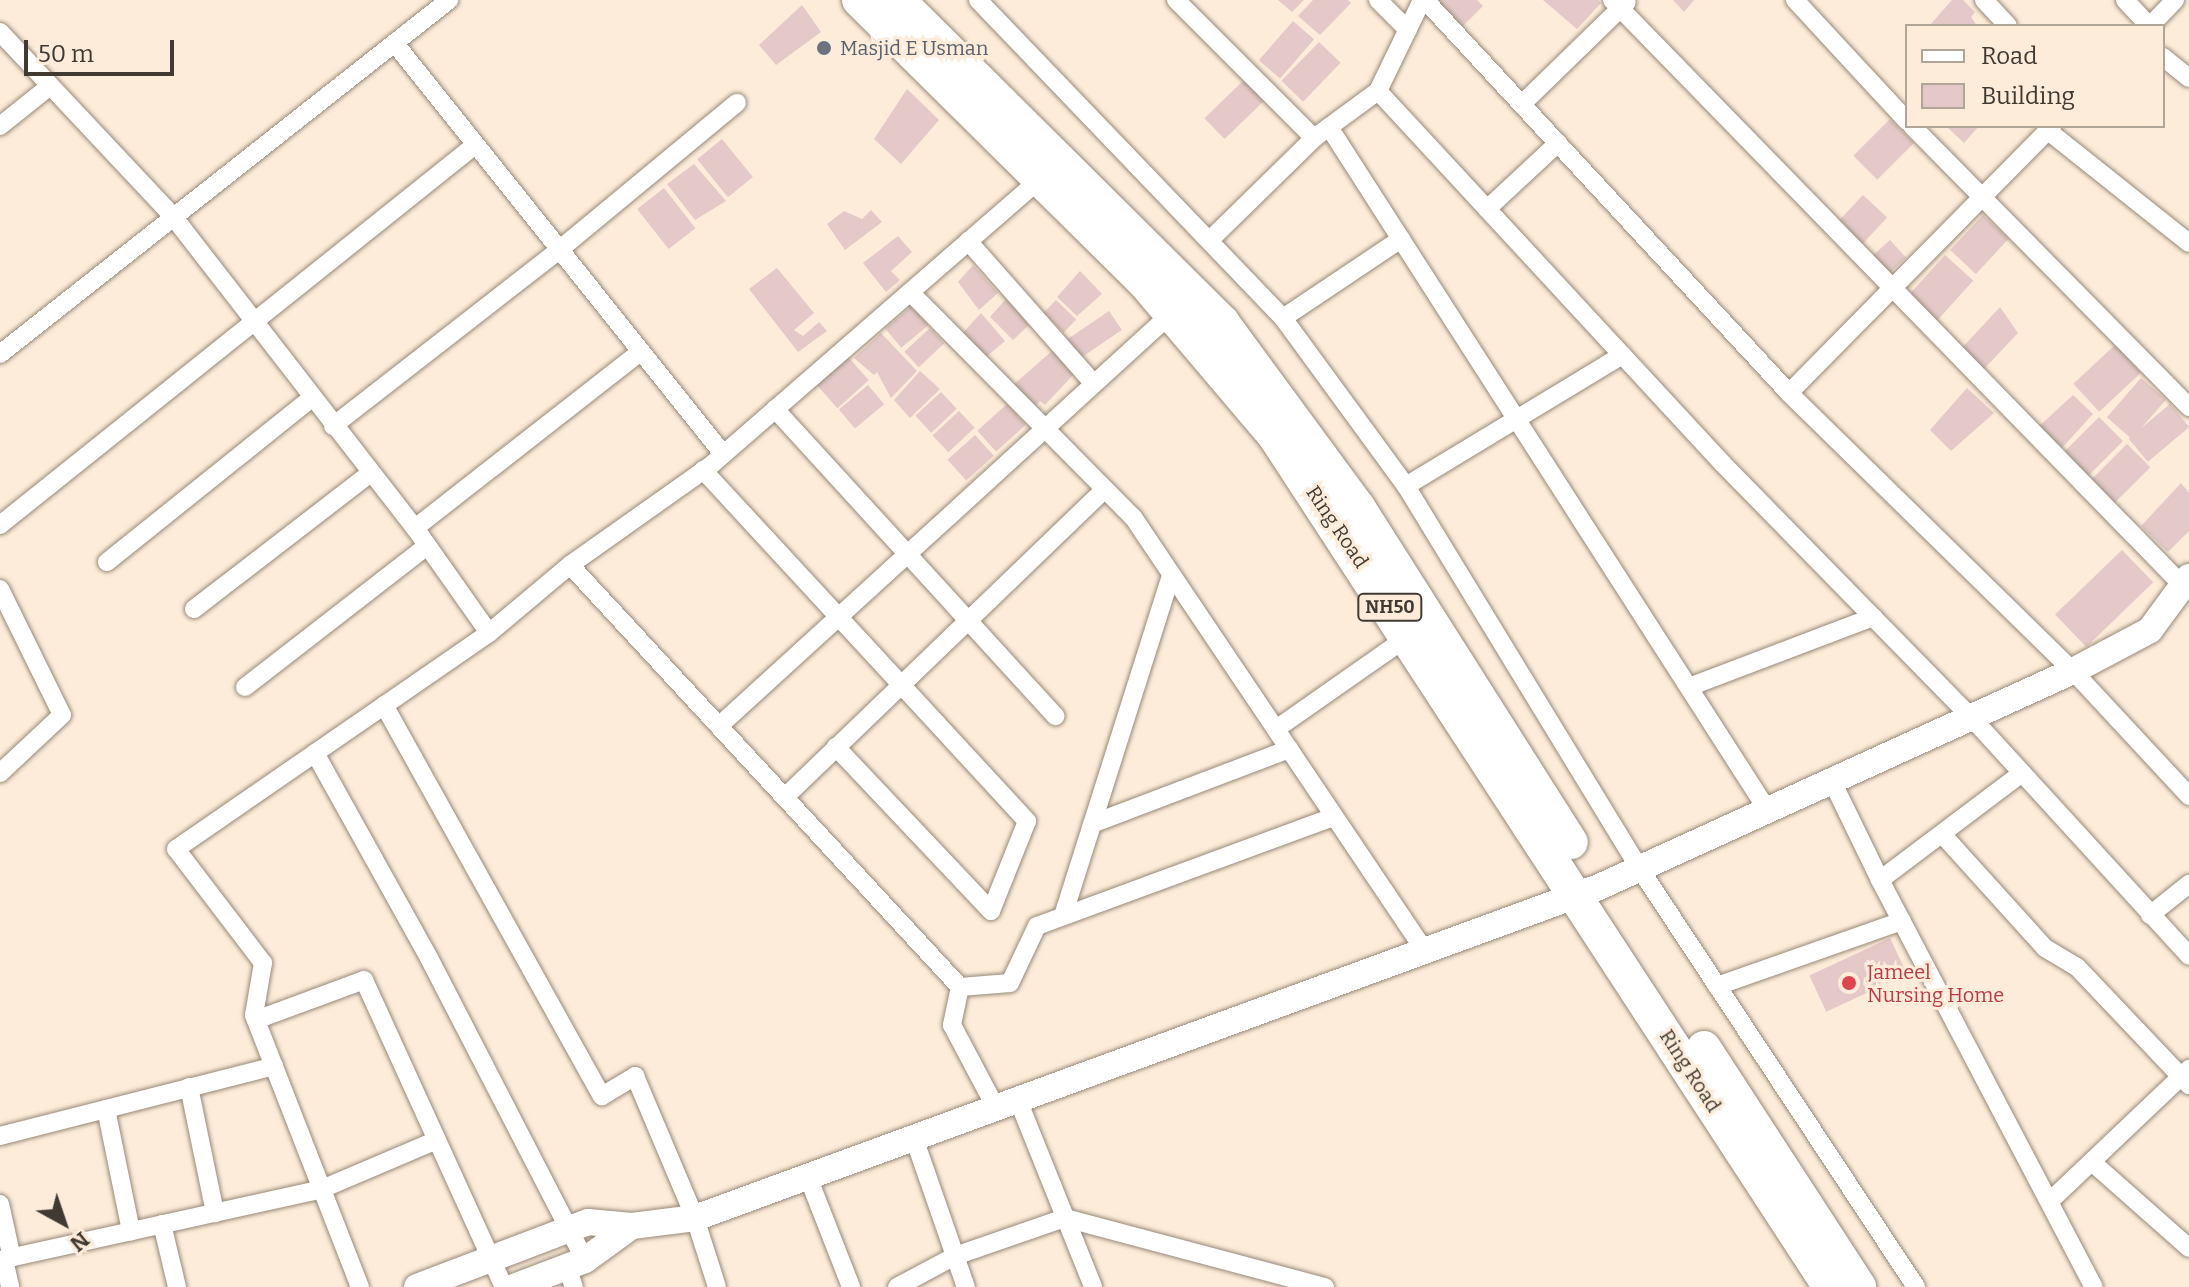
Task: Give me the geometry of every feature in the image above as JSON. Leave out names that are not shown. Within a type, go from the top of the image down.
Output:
[{"type":"highway","name":"Ring Road","points":[[859,0],[1041,178],[1172,313],[1274,435],[1409,636],[1859,1287]]},
{"type":"highway","name":"Ring Road","points":[[898,0],[1222,322],[1358,507],[1830,1287]]},
{"type":"street","points":[[2,349],[172,215],[397,46],[449,0]]},
{"type":"street","points":[[978,0],[1211,239],[1283,318],[1406,486],[1640,869],[1916,1287]]},
{"type":"street","points":[[1176,0],[1322,133],[1401,239],[1768,811]]},
{"type":"street","points":[[1378,0],[1408,30]]},
{"type":"street","points":[[1211,239],[1322,133],[1378,91],[1424,0],[1789,393],[2073,671],[2189,796]]},
{"type":"street","points":[[1795,0],[1905,119]]},
{"type":"street","points":[[1984,0],[2006,24]]},
{"type":"street","points":[[2125,0],[2148,24]]},
{"type":"street","points":[[2152,24],[2175,0]]},
{"type":"street","points":[[417,1287],[602,1220],[632,1226],[695,1218],[1588,891],[1972,718],[2073,671],[2150,630],[2186,582],[1891,289],[1621,3],[1522,104]]},
{"type":"street","points":[[0,32],[172,215],[369,474],[415,528],[489,633]]},
{"type":"street","points":[[397,46],[723,454]]},
{"type":"street","points":[[2165,59],[2189,78]]},
{"type":"street","points":[[0,126],[50,86]]},
{"type":"street","points":[[1378,91],[1622,355],[1972,718],[2189,956]]},
{"type":"street","points":[[333,426],[559,250],[737,103]]},
{"type":"street","points":[[1914,128],[1980,199],[2189,407]]},
{"type":"street","points":[[1789,393],[2050,128],[2189,243]]},
{"type":"street","points":[[1487,209],[1558,143]]},
{"type":"street","points":[[0,525],[475,145]]},
{"type":"street","points":[[360,1287],[256,1020],[263,963],[176,849],[489,633],[570,565],[703,470],[1041,178]]},
{"type":"street","points":[[1283,318],[1401,239]]},
{"type":"street","points":[[968,241],[1093,383]]},
{"type":"street","points":[[910,292],[1133,517],[1425,951]]},
{"type":"street","points":[[719,726],[1172,313]]},
{"type":"street","points":[[415,528],[640,352]]},
{"type":"street","points":[[1406,486],[1622,355]]},
{"type":"street","points":[[107,562],[312,398]]},
{"type":"street","points":[[775,409],[1055,716]]},
{"type":"street","points":[[703,470],[1027,821],[991,911],[836,747]]},
{"type":"street","points":[[194,609],[369,474]]},
{"type":"street","points":[[785,797],[1105,489]]},
{"type":"street","points":[[245,687],[427,546]]},
{"type":"street","points":[[570,565],[960,987]]},
{"type":"street","points":[[1063,916],[1171,575]]},
{"type":"street","points":[[0,589],[62,715],[0,773]]},
{"type":"street","points":[[1689,687],[1873,617]]},
{"type":"street","points":[[1276,729],[1409,636]]},
{"type":"street","points":[[384,705],[602,1096],[635,1076],[695,1218],[717,1287]]},
{"type":"street","points":[[1092,824],[1289,749]]},
{"type":"street","points":[[315,753],[570,1230],[575,1271]]},
{"type":"street","points":[[1880,880],[2022,773]]},
{"type":"street","points":[[1832,781],[1880,880],[2094,1287]]},
{"type":"street","points":[[960,987],[1010,983],[1037,926],[1334,817]]},
{"type":"street","points":[[1942,834],[2045,948],[2077,967],[2186,1077],[2050,1201]]},
{"type":"street","points":[[2150,915],[2189,884]]},
{"type":"street","points":[[1717,986],[1902,921]]},
{"type":"street","points":[[256,1020],[364,980],[504,1287]]},
{"type":"street","points":[[960,987],[952,1025],[1007,1104],[1065,1218],[1093,1287]]},
{"type":"street","points":[[0,1136],[274,1066]]},
{"type":"street","points":[[189,1087],[215,1213]]},
{"type":"street","points":[[106,1109],[131,1231]]},
{"type":"street","points":[[914,1138],[966,1287]]},
{"type":"street","points":[[5,1259],[322,1189],[437,1140]]},
{"type":"street","points":[[2093,1163],[2189,1248]]},
{"type":"street","points":[[808,1177],[851,1287]]},
{"type":"street","points":[[0,1204],[10,1287]]},
{"type":"street","points":[[897,1287],[955,1256],[1065,1218],[1325,1287]]},
{"type":"street","points":[[162,1224],[177,1287]]},
{"type":"street","points":[[514,1287],[575,1271],[632,1226]]},
{"type":"building","points":[[1278,0],[1304,0],[1292,12]]},
{"type":"building","points":[[1313,0],[1348,0],[1351,3],[1320,35],[1298,16]]},
{"type":"building","points":[[1435,0],[1477,0],[1483,6],[1462,27]]},
{"type":"building","points":[[1543,0],[1598,0],[1601,3],[1577,29]]},
{"type":"building","points":[[1673,0],[1694,0],[1684,12]]},
{"type":"building","points":[[1952,0],[1963,0],[1975,12],[1971,17],[1976,24],[1931,24]]},
{"type":"building","points":[[802,5],[821,32],[776,65],[759,45]]},
{"type":"building","points":[[1293,21],[1314,39],[1280,79],[1259,60]]},
{"type":"building","points":[[1319,42],[1341,63],[1303,102],[1281,81]]},
{"type":"building","points":[[1244,80],[1264,101],[1225,139],[1204,118]]},
{"type":"building","points":[[907,89],[939,120],[901,164],[874,139]]},
{"type":"building","points":[[1890,119],[1914,143],[1877,180],[1853,156]]},
{"type":"building","points":[[1948,128],[1977,128],[1964,143]]},
{"type":"building","points":[[722,139],[753,177],[728,197],[697,159]]},
{"type":"building","points":[[694,164],[726,201],[695,220],[667,184]]},
{"type":"building","points":[[664,188],[695,228],[669,249],[637,209]]},
{"type":"building","points":[[1863,195],[1887,218],[1861,246],[1836,224]]},
{"type":"building","points":[[871,210],[882,222],[845,250],[827,224],[844,211],[862,219]]},
{"type":"building","points":[[1983,215],[2009,239],[1976,274],[1950,250]]},
{"type":"building","points":[[898,236],[912,252],[891,271],[900,280],[886,292],[863,263]]},
{"type":"building","points":[[1890,240],[1906,258],[1885,277],[1868,259]]},
{"type":"building","points":[[1945,255],[1973,280],[1934,324],[1906,298]]},
{"type":"building","points":[[973,265],[998,293],[979,310],[958,282]]},
{"type":"building","points":[[777,268],[814,313],[794,330],[803,336],[819,322],[827,331],[798,352],[749,289]]},
{"type":"building","points":[[1080,271],[1102,294],[1077,316],[1057,297]]},
{"type":"building","points":[[1006,299],[1029,325],[1013,340],[990,317]]},
{"type":"building","points":[[1056,300],[1076,319],[1064,332],[1043,313]]},
{"type":"building","points":[[912,306],[928,325],[901,348],[885,328]]},
{"type":"building","points":[[2000,307],[2018,333],[1982,371],[1961,349]]},
{"type":"building","points":[[1109,311],[1122,330],[1078,360],[1065,341]]},
{"type":"building","points":[[981,313],[1005,341],[985,358],[961,335]]},
{"type":"building","points":[[930,328],[944,343],[919,367],[904,352]]},
{"type":"building","points":[[881,333],[917,371],[891,398],[877,372],[874,375],[854,358]]},
{"type":"building","points":[[2115,345],[2141,373],[2099,412],[2073,384]]},
{"type":"building","points":[[1052,351],[1074,374],[1045,405],[1040,401],[1033,408],[1011,387]]},
{"type":"building","points":[[848,357],[869,380],[838,408],[817,385]]},
{"type":"building","points":[[920,371],[940,389],[910,418],[894,400]]},
{"type":"building","points":[[2141,378],[2166,400],[2132,439],[2107,417]]},
{"type":"building","points":[[868,385],[884,404],[855,429],[839,409]]},
{"type":"building","points":[[1967,388],[1994,413],[1951,451],[1930,430]]},
{"type":"building","points":[[941,392],[957,409],[931,433],[915,416]]},
{"type":"building","points":[[2073,395],[2093,414],[2060,450],[2036,429]]},
{"type":"building","points":[[1007,404],[1026,425],[996,452],[977,431]]},
{"type":"building","points":[[2170,404],[2189,427],[2148,462],[2129,439]]},
{"type":"building","points":[[959,411],[975,428],[948,452],[933,436]]},
{"type":"building","points":[[2099,417],[2123,441],[2085,479],[2061,455]]},
{"type":"building","points":[[975,435],[994,456],[966,481],[948,460]]},
{"type":"building","points":[[2127,444],[2150,467],[2112,506],[2089,482]]},
{"type":"building","points":[[2181,483],[2189,493],[2189,531],[2168,552],[2141,526]]},
{"type":"building","points":[[2122,550],[2153,582],[2086,647],[2055,615]]},
{"type":"building","points":[[1890,938],[1907,974],[1826,1012],[1809,976]]},
{"type":"place","name":"Masjid E Usman","points":[[824,48]]},
{"type":"place","name":"Jameel Nursing Home","points":[[1849,983]]}]
